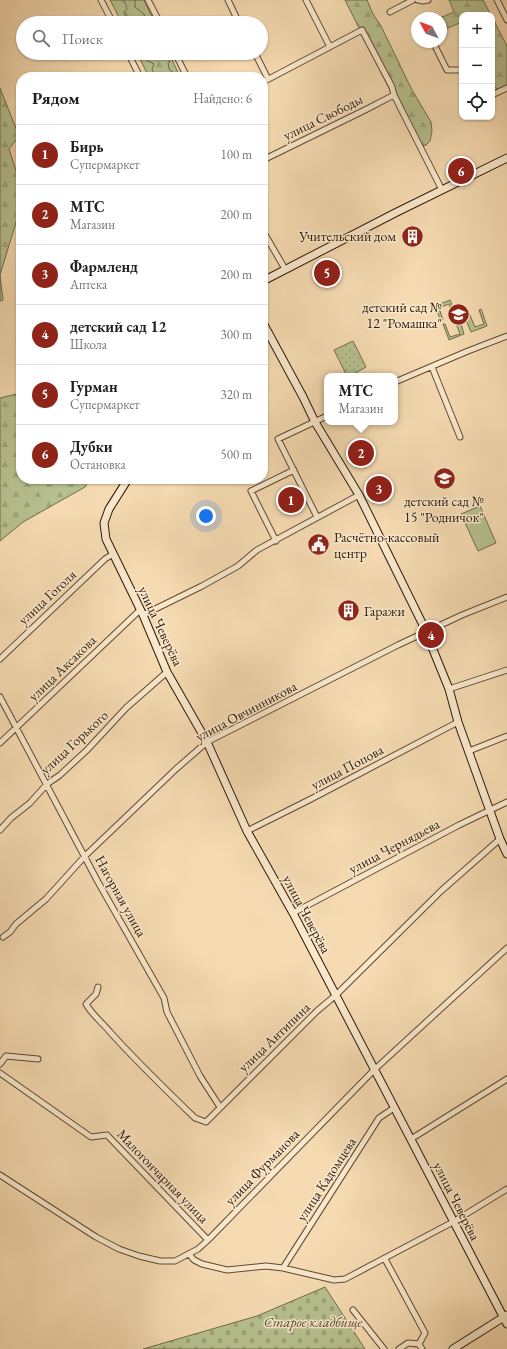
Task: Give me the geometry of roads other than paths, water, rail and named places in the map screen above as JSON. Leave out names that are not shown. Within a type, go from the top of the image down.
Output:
[{"type":"street","points":[[101,0],[109,16]]},
{"type":"street","points":[[148,0],[156,16]]},
{"type":"street","points":[[228,0],[236,16]]},
{"type":"street","points":[[306,0],[330,47]]},
{"type":"street","points":[[390,12],[413,0]]},
{"type":"street","points":[[418,0],[428,0]]},
{"type":"street","points":[[497,0],[507,20]]},
{"type":"street","points":[[268,79],[362,30],[392,86],[394,95],[442,190]]},
{"type":"street","points":[[436,48],[446,70],[459,70]]},
{"type":"street","points":[[132,60],[138,72]]},
{"type":"street","points":[[178,60],[184,72]]},
{"type":"street","points":[[258,60],[264,72]]},
{"type":"street","points":[[495,94],[507,88]]},
{"type":"street","name":"улица Свободы","points":[[268,158],[394,95]]},
{"type":"street","points":[[268,278],[507,158]]},
{"type":"street","points":[[268,240],[285,269]]},
{"type":"street","points":[[268,333],[315,422],[359,495],[426,632],[449,689],[458,722],[500,839],[507,854]]},
{"type":"street","points":[[398,381],[507,336]]},
{"type":"street","points":[[432,367],[460,436]]},
{"type":"street","points":[[318,517],[278,439],[324,418]]},
{"type":"street","points":[[268,483],[294,470]]},
{"type":"street","name":"улица Чеверёва","points":[[125,484],[109,509],[104,523],[106,540],[141,612],[167,672],[207,742],[247,831],[293,913],[394,1108],[412,1139],[453,1222],[506,1319]]},
{"type":"street","points":[[265,484],[251,491],[276,540]]},
{"type":"street","name":"улица Аксакова","points":[[0,743],[141,612],[214,580],[238,566],[257,550],[359,495]]},
{"type":"street","name":"улица Гоголя","points":[[0,659],[105,559],[113,554]]},
{"type":"street","name":"улица Овчинникова","points":[[3,937],[46,899],[85,856],[176,769],[207,742],[426,632],[462,615],[507,597]]},
{"type":"street","points":[[449,689],[507,670]]},
{"type":"street","name":"улица Горького","points":[[0,830],[30,803],[47,784],[60,775],[87,750],[126,708],[167,672]]},
{"type":"street","name":"Нагорная улица","points":[[0,697],[98,882],[164,998],[167,1012],[200,1076],[220,1107]]},
{"type":"street","name":"улица Попова","points":[[247,831],[458,722]]},
{"type":"street","points":[[469,751],[507,736]]},
{"type":"street","name":"улица Чернядьева","points":[[293,913],[489,809],[507,802]]},
{"type":"street","name":"улица Антипина","points":[[98,987],[96,994],[86,1004],[91,1013],[105,1026],[132,1057],[195,1118],[206,1122],[441,891],[500,839]]},
{"type":"street","name":"улица Фурманова","points":[[0,1175],[96,1237],[119,1249],[160,1261],[175,1261],[198,1249],[208,1240],[374,1070],[507,948]]},
{"type":"street","points":[[0,1064],[6,1056],[38,1059]]},
{"type":"street","name":"Малогончарная улица","points":[[0,1072],[91,1137],[107,1135],[208,1240]]},
{"type":"street","points":[[412,1139],[507,1079]]},
{"type":"street","name":"улица Кадомцева","points":[[283,1268],[379,1118],[394,1108]]},
{"type":"street","points":[[189,1254],[194,1260],[202,1264],[227,1270],[266,1266],[283,1268],[334,1280],[344,1279],[385,1259],[453,1222],[507,1189]]},
{"type":"street","points":[[385,1259],[425,1333],[419,1344]]},
{"type":"street","points":[[353,1310],[384,1349]]},
{"type":"street","points":[[453,1349],[506,1319]]},
{"type":"street","points":[[399,1349],[408,1343],[419,1344]]},
{"type":"street","points":[[419,1344],[422,1349]]},
{"type":"place","name":"Дубки","points":[[461,171]]},
{"type":"place","name":"Учительский дом","points":[[412,236]]},
{"type":"place","name":"Гурман","points":[[327,273]]},
{"type":"place","name":"детский сад № 12 \"Ромашка\"","points":[[458,315]]},
{"type":"place","name":"МТС","points":[[361,453]]},
{"type":"place","name":"детский сад № 15 \"Родничок\"","points":[[444,479]]},
{"type":"place","name":"Фармленд","points":[[379,489]]},
{"type":"place","name":"Бирь","points":[[291,500]]},
{"type":"place","name":"Расчётно-кассовый центр","points":[[319,545]]},
{"type":"place","name":"Гаражи","points":[[349,611]]},
{"type":"place","name":"детский сад 12","points":[[431,635]]},
{"type":"park label","name":"Старое кладбище","points":[[313,1322]]}]
